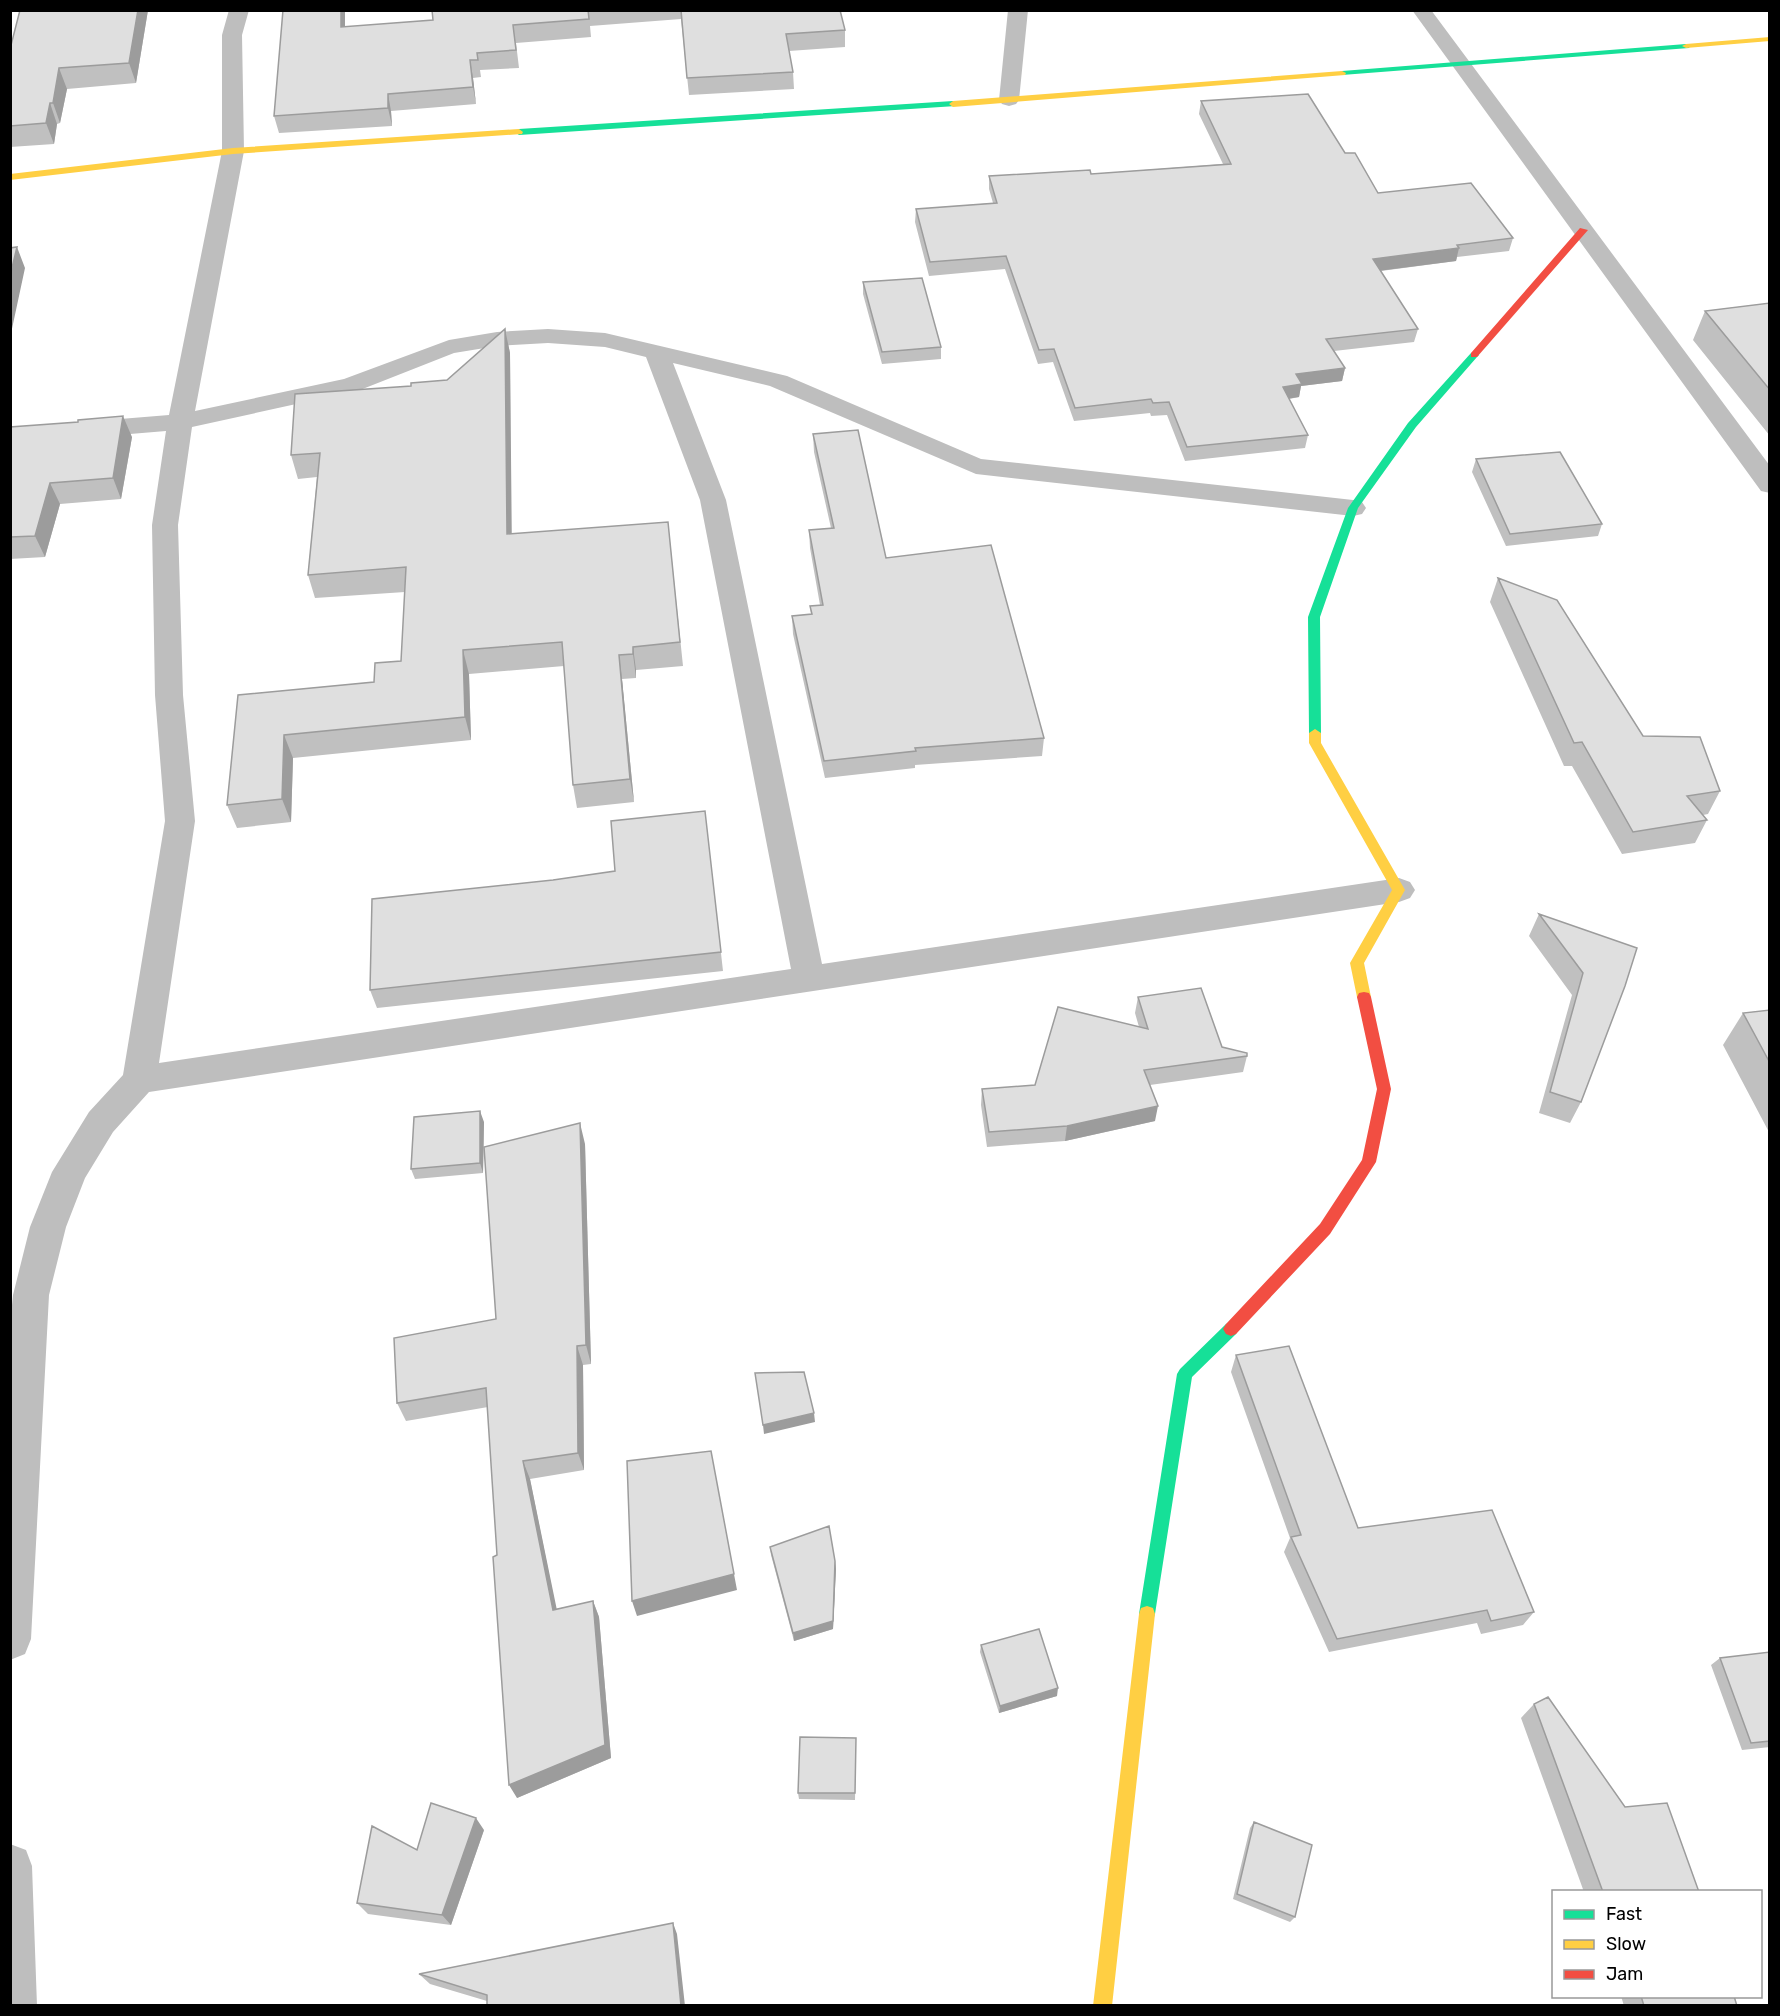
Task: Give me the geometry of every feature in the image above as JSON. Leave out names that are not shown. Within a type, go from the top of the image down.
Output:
[{"type":"street","points":[[10,1639],[31,1295],[48,1227],[70,1172],[101,1122],[139,1080],[180,821],[169,694],[165,525],[180,422],[233,151],[232,35],[239,10]]},
{"type":"street","points":[[1009,100],[1018,10]]},
{"type":"street","points":[[1420,10],[1463,65],[1770,485]]},
{"type":"street","points":[[10,177],[233,151],[1009,100],[1770,39]]},
{"type":"street","points":[[1399,890],[1315,743],[1314,617],[1353,508],[1412,425],[1583,230]]},
{"type":"street","points":[[10,436],[180,422],[351,385],[449,347],[497,339],[548,336],[605,340],[778,381],[976,466],[1353,508]]},
{"type":"street","points":[[657,353],[713,500],[809,979]]},
{"type":"street","points":[[139,1080],[1399,890]]},
{"type":"street","points":[[1102,2006],[1153,1566],[1185,1374],[1256,1304],[1324,1229],[1369,1162],[1384,1089],[1357,963],[1399,890]]},
{"type":"street","points":[[10,1866],[14,2006]]},
{"type":"building","points":[[20,10],[138,10],[129,63],[59,68],[53,103],[50,103],[46,123],[10,126],[10,49]]},
{"type":"building","points":[[283,10],[341,10],[341,27],[433,20],[432,10],[588,10],[589,19],[513,25],[516,50],[477,53],[478,60],[470,60],[473,87],[388,94],[388,108],[274,116]]},
{"type":"building","points":[[681,10],[840,10],[845,30],[786,34],[793,72],[687,78]]},
{"type":"building","points":[[1308,94],[1345,153],[1355,153],[1378,193],[1471,183],[1513,238],[1457,245],[1459,248],[1373,259],[1418,329],[1326,339],[1345,368],[1296,374],[1302,384],[1283,387],[1308,435],[1187,447],[1169,402],[1153,403],[1151,399],[1075,408],[1054,349],[1039,350],[1006,256],[930,262],[916,209],[997,203],[989,176],[1090,170],[1091,174],[1231,164],[1201,101]]},
{"type":"building","points":[[17,247],[10,276],[10,248]]},
{"type":"building","points":[[922,278],[941,347],[882,352],[863,282]]},
{"type":"building","points":[[1770,303],[1770,390],[1705,311]]},
{"type":"building","points":[[505,329],[507,534],[668,522],[680,642],[633,647],[633,654],[619,655],[630,779],[573,785],[562,642],[463,650],[465,717],[284,735],[282,799],[227,805],[238,695],[374,682],[375,663],[401,661],[406,567],[308,575],[320,453],[291,455],[295,394],[411,386],[411,383],[447,380]]},
{"type":"building","points":[[123,416],[113,478],[50,483],[35,536],[10,537],[10,427]]},
{"type":"building","points":[[858,430],[886,558],[991,545],[1044,738],[915,748],[916,751],[824,761],[792,616],[812,614],[810,606],[823,605],[809,530],[834,528],[813,434]]},
{"type":"building","points":[[1560,452],[1602,524],[1510,534],[1476,459]]},
{"type":"building","points":[[1498,578],[1557,600],[1643,736],[1700,737],[1720,791],[1687,796],[1707,820],[1633,832],[1582,742],[1574,743]]},
{"type":"building","points":[[705,811],[721,952],[370,990],[372,899],[553,880],[615,871],[611,821]]},
{"type":"building","points":[[1539,914],[1637,948],[1581,1102],[1550,1092],[1583,973]]},
{"type":"building","points":[[1201,988],[1222,1047],[1247,1053],[1247,1056],[1144,1070],[1158,1106],[1067,1126],[989,1132],[982,1089],[1035,1085],[1058,1007],[1148,1029],[1138,997]]},
{"type":"building","points":[[1770,1010],[1770,1063],[1743,1013]]},
{"type":"building","points":[[480,1111],[480,1163],[411,1169],[414,1117]]},
{"type":"building","points":[[580,1123],[586,1345],[577,1346],[578,1453],[523,1461],[553,1610],[593,1601],[605,1745],[509,1785],[493,1557],[497,1555],[486,1388],[397,1403],[394,1338],[496,1319],[484,1147]]},
{"type":"building","points":[[1289,1346],[1358,1528],[1492,1510],[1534,1612],[1491,1621],[1487,1610],[1337,1639],[1291,1537],[1301,1535],[1236,1355]]},
{"type":"building","points":[[804,1372],[814,1413],[763,1425],[755,1373]]},
{"type":"building","points":[[711,1451],[734,1574],[632,1601],[627,1461]]},
{"type":"building","points":[[829,1526],[835,1561],[833,1621],[793,1633],[770,1547]]},
{"type":"building","points":[[1039,1629],[1058,1688],[1000,1706],[981,1645]]},
{"type":"building","points":[[1770,1652],[1770,1741],[1751,1743],[1720,1658]]},
{"type":"building","points":[[1548,1697],[1625,1807],[1667,1803],[1698,1890],[1602,1890],[1534,1704]]},
{"type":"building","points":[[800,1737],[856,1738],[855,1793],[798,1793]]},
{"type":"building","points":[[431,1803],[476,1818],[442,1915],[357,1903],[372,1826],[417,1850]]},
{"type":"building","points":[[1254,1822],[1312,1845],[1295,1917],[1237,1894]]},
{"type":"building","points":[[673,1923],[681,2006],[487,2006],[487,1995],[419,1974]]},
{"type":"building","points":[[1642,1998],[1735,1998],[1737,2006],[1644,2006]]},
{"type":"traffic: fast","points":[[1342,73],[1686,46]]},
{"type":"traffic: fast","points":[[519,132],[953,104]]},
{"type":"traffic: fast","points":[[1315,733],[1314,617],[1353,508],[1412,425],[1474,355]]},
{"type":"traffic: fast","points":[[1147,1614],[1185,1374],[1231,1329]]},
{"type":"traffic: slow","points":[[1686,46],[1770,39]]},
{"type":"traffic: slow","points":[[953,104],[1342,73]]},
{"type":"traffic: slow","points":[[10,177],[233,151],[519,132]]},
{"type":"traffic: slow","points":[[1315,733],[1315,743],[1399,890],[1357,963],[1364,997]]},
{"type":"traffic: slow","points":[[1102,2006],[1147,1614]]},
{"type":"traffic: jam","points":[[1474,355],[1583,230]]},
{"type":"traffic: jam","points":[[1231,1329],[1325,1229],[1369,1162],[1384,1089],[1364,997]]}]
